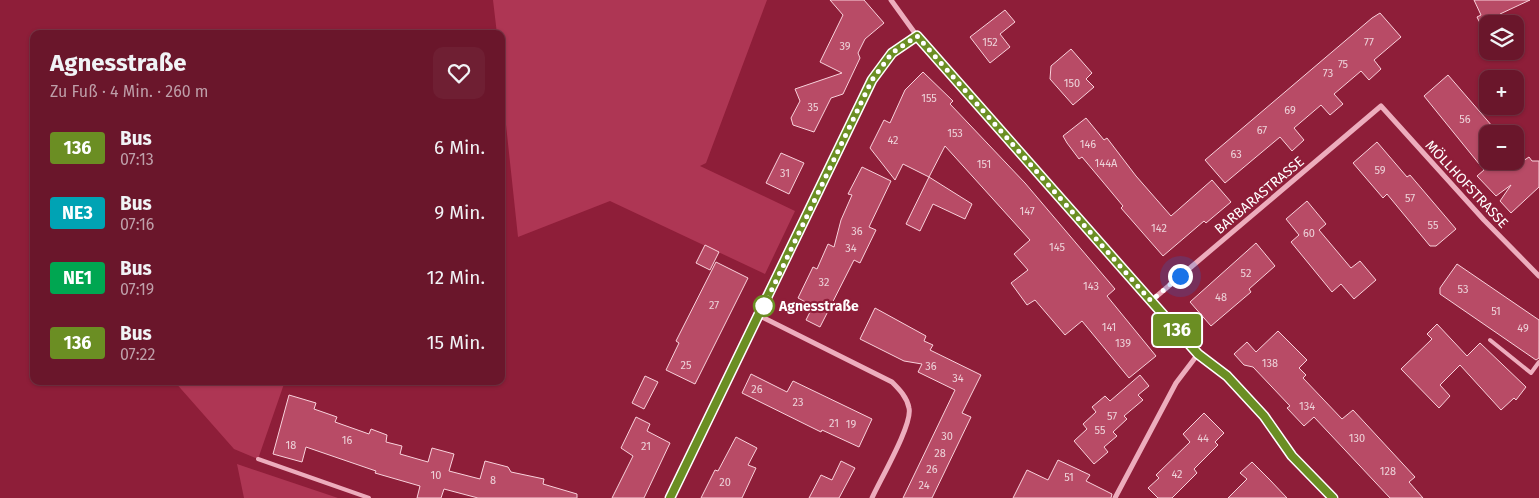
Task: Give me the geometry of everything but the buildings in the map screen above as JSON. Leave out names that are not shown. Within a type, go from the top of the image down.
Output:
[{"type":"street","points":[[891,0],[917,36],[1198,354],[1233,383],[1264,416],[1292,456],[1333,498]]},
{"type":"street","points":[[670,498],[760,316],[872,80],[892,53],[917,36]]},
{"type":"street","name":"BARBARASTRASSE","points":[[1151,301],[1381,106]]},
{"type":"street","name":"MÖLLHOFSTRASSE","points":[[1381,106],[1484,220],[1539,276]]},
{"type":"street","points":[[760,316],[892,382],[904,396],[910,408],[906,427],[872,498]]},
{"type":"street","points":[[1115,498],[1176,383],[1198,354]]},
{"type":"lane","points":[[1490,340],[1531,373],[1539,362]]},
{"type":"lane","points":[[258,459],[369,498]]},
{"type":"shaded area","points":[[493,0],[767,0],[706,163],[700,166],[795,211],[765,274],[610,201],[518,237],[505,115],[505,30],[497,30]]},
{"type":"shaded area","points":[[178,385],[284,385],[258,459],[234,449]]},
{"type":"shaded area","points":[[237,464],[338,498],[244,498]]},
{"type":"bus line","name":"136","points":[[670,498],[872,80],[892,53],[917,36],[1198,354],[1227,376],[1264,416],[1292,456],[1333,498]]},
{"type":"place","name":"Agnesstraße","points":[[764,306]]},
{"type":"route","points":[[764,306],[872,80],[892,53],[917,36],[1151,301],[1180,276]]}]
